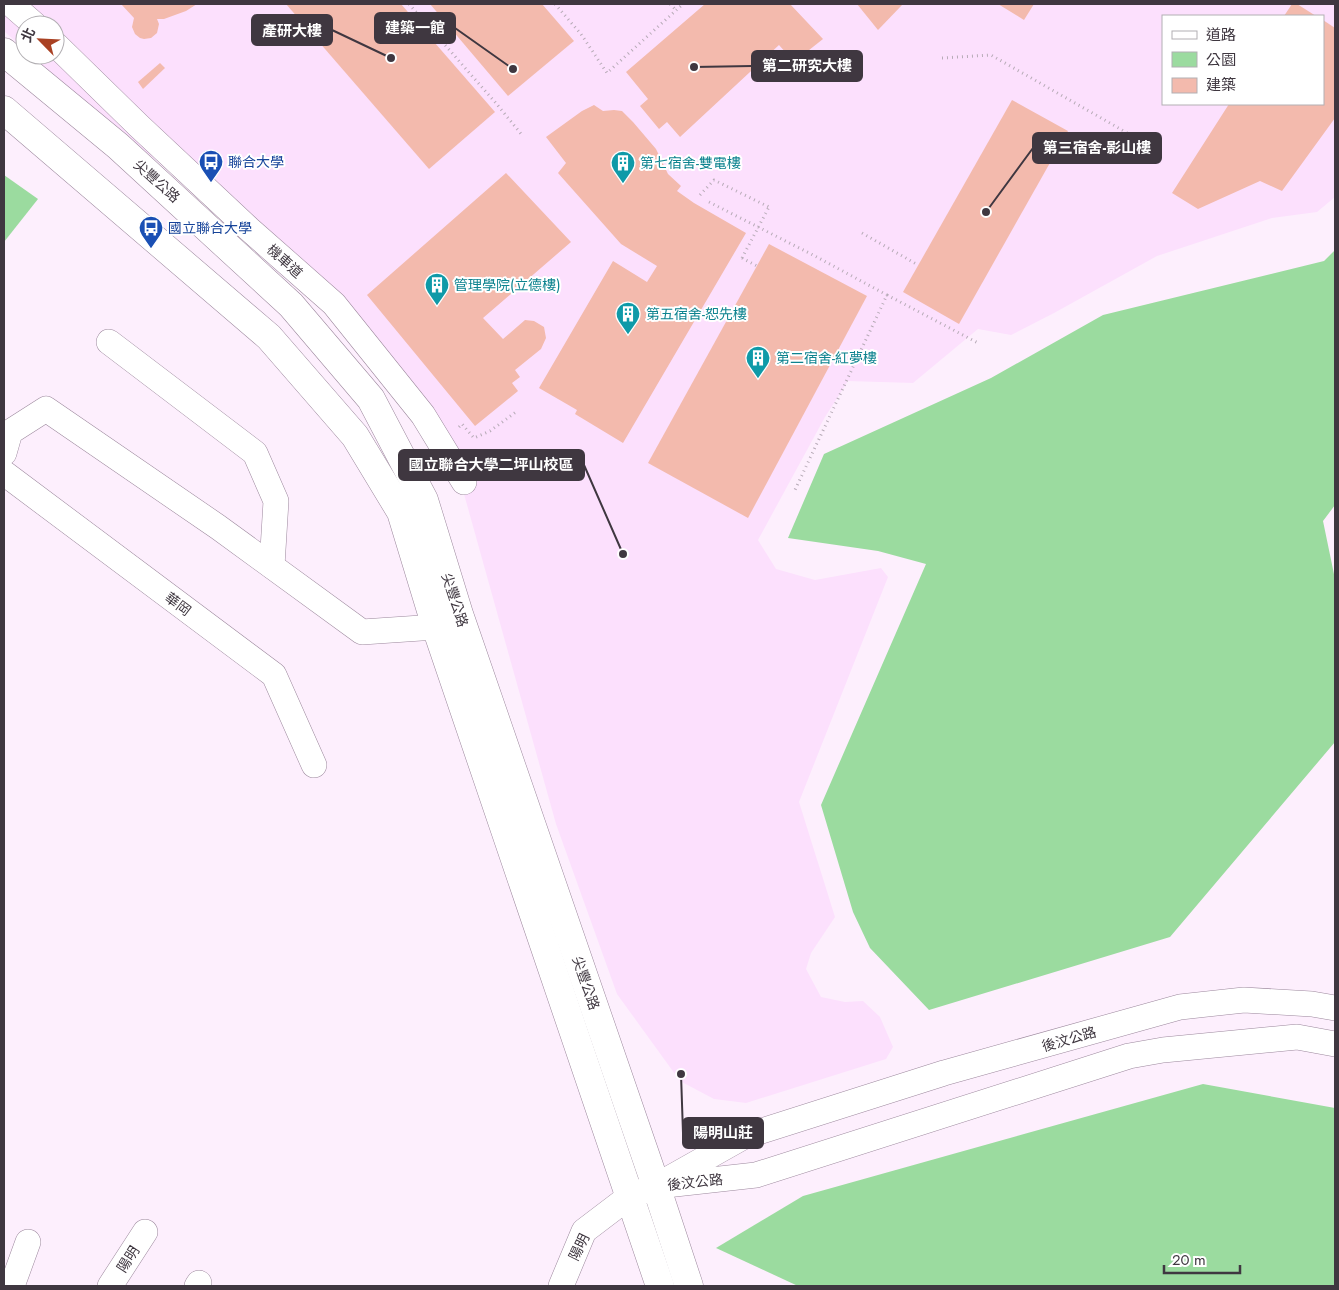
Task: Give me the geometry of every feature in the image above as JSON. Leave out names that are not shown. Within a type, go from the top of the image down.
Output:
[{"type":"main road","name":"尖豐公路","points":[[4,52],[118,146],[290,305],[371,399],[424,500],[447,620],[660,1286]]},
{"type":"main road","name":"尖豐公路","points":[[4,110],[269,337],[354,436],[402,512],[447,620],[656,1186],[689,1286]]},
{"type":"street","points":[[11,4],[24,15]]},
{"type":"street","name":"機車道","points":[[65,54],[132,120],[249,229],[334,304],[423,416],[464,482]]},
{"type":"street","points":[[108,342],[255,453],[276,501],[272,566]]},
{"type":"street","points":[[4,452],[10,432],[46,409],[272,566],[362,632],[447,620]]},
{"type":"street","name":"華岡","points":[[4,473],[274,675],[314,765]]},
{"type":"street","name":"後汶公路","points":[[656,1186],[743,1137],[944,1074],[1180,1008],[1244,1000],[1312,1004],[1335,1008]]},
{"type":"street","name":"後汶公路","points":[[656,1186],[756,1175],[1129,1056],[1163,1050],[1297,1037],[1335,1044]]},
{"type":"street","name":"陽明","points":[[560,1286],[584,1231],[630,1196],[656,1186]]},
{"type":"street","name":"陽明","points":[[110,1286],[146,1232]]},
{"type":"street","points":[[12,1286],[28,1242]]},
{"type":"path","points":[[409,4],[522,135]]},
{"type":"path","points":[[555,4],[582,34],[607,73],[683,4]]},
{"type":"path","points":[[670,4],[676,10]]},
{"type":"path","points":[[942,58],[991,55],[1157,150]]},
{"type":"path","points":[[700,195],[714,180],[769,208],[742,258],[756,266]]},
{"type":"path","points":[[709,202],[978,343]]},
{"type":"path","points":[[862,233],[918,265]]},
{"type":"path","points":[[794,492],[887,295]]},
{"type":"path","points":[[474,438],[490,431],[516,412]]},
{"type":"shaded area","points":[[4,4],[1335,4],[1335,197],[1317,212],[1272,218],[1157,256],[1011,335],[978,329],[913,383],[848,381],[825,417],[758,540],[776,569],[815,580],[881,568],[888,577],[799,802],[835,917],[811,953],[806,969],[821,997],[845,1002],[863,1001],[880,1017],[893,1047],[886,1059],[746,1103],[714,1099],[680,1081],[617,994],[556,824],[464,494],[417,420],[318,302],[161,164],[88,106],[42,65],[65,65],[65,15],[15,15],[15,41],[4,31]]},
{"type":"green space","points":[[4,175],[38,199],[4,242]]},
{"type":"green space","points":[[1335,250],[1335,505],[1323,521],[1335,579],[1335,742],[1170,937],[929,1010],[870,948],[853,912],[821,805],[926,564],[878,551],[788,538],[824,454],[991,378],[1103,315],[1324,261]]},
{"type":"green space","points":[[1203,1084],[1335,1108],[1335,1286],[798,1286],[716,1248],[803,1196]]},
{"type":"building","points":[[121,4],[197,4],[186,11],[164,19],[157,19],[159,24],[157,33],[151,38],[144,39],[135,34],[132,27],[134,18]]},
{"type":"building","points":[[286,4],[401,4],[495,112],[429,169]]},
{"type":"building","points":[[430,4],[542,4],[574,41],[508,96]]},
{"type":"building","points":[[705,4],[790,4],[823,39],[794,62],[779,45],[680,137],[667,122],[659,129],[640,106],[648,99],[626,72]]},
{"type":"building","points":[[857,4],[903,4],[878,30]]},
{"type":"building","points":[[998,4],[1034,4],[1024,20]]},
{"type":"building","points":[[1292,4],[1297,4],[1314,15],[1285,15]]},
{"type":"building","points":[[1324,21],[1335,28],[1335,118],[1282,191],[1260,181],[1198,209],[1172,193],[1228,105],[1324,105]]},
{"type":"building","points":[[160,63],[165,68],[143,89],[138,82]]},
{"type":"building","points":[[1012,100],[1068,131],[959,324],[903,292]]},
{"type":"building","name":"第五宿舍-恕先樓","points":[[594,105],[603,111],[622,111],[656,149],[668,174],[681,186],[677,191],[746,233],[623,443],[575,414],[577,410],[539,388],[613,261],[647,282],[657,266],[621,244],[558,173],[566,163],[546,137],[582,111]]},
{"type":"building","name":"管理學院(立德樓)","points":[[506,173],[571,242],[483,318],[503,339],[525,320],[534,321],[544,327],[546,338],[541,349],[515,370],[520,377],[512,383],[518,391],[475,426],[367,295]]},
{"type":"building","name":"第二宿舍-紅夢樓","points":[[769,244],[867,296],[748,518],[648,463]]},
{"type":"place","name":"產研大樓","points":[[391,58]]},
{"type":"place","name":"第二研究大樓","points":[[694,67]]},
{"type":"place","name":"建築一館","points":[[513,69]]},
{"type":"place","name":"聯合大學","points":[[211,183]]},
{"type":"place","name":"第七宿舍-雙電樓","points":[[623,184]]},
{"type":"place","name":"第三宿舍-影山樓","points":[[986,212]]},
{"type":"place","name":"國立聯合大學","points":[[151,249]]},
{"type":"place","name":"管理學院(立德樓)","points":[[437,306]]},
{"type":"place","name":"第五宿舍-恕先樓","points":[[628,335]]},
{"type":"place","name":"第二宿舍-紅夢樓","points":[[758,379]]},
{"type":"place","name":"國立聯合大學二坪山校區","points":[[623,554]]},
{"type":"place","name":"陽明山莊","points":[[681,1074]]}]
